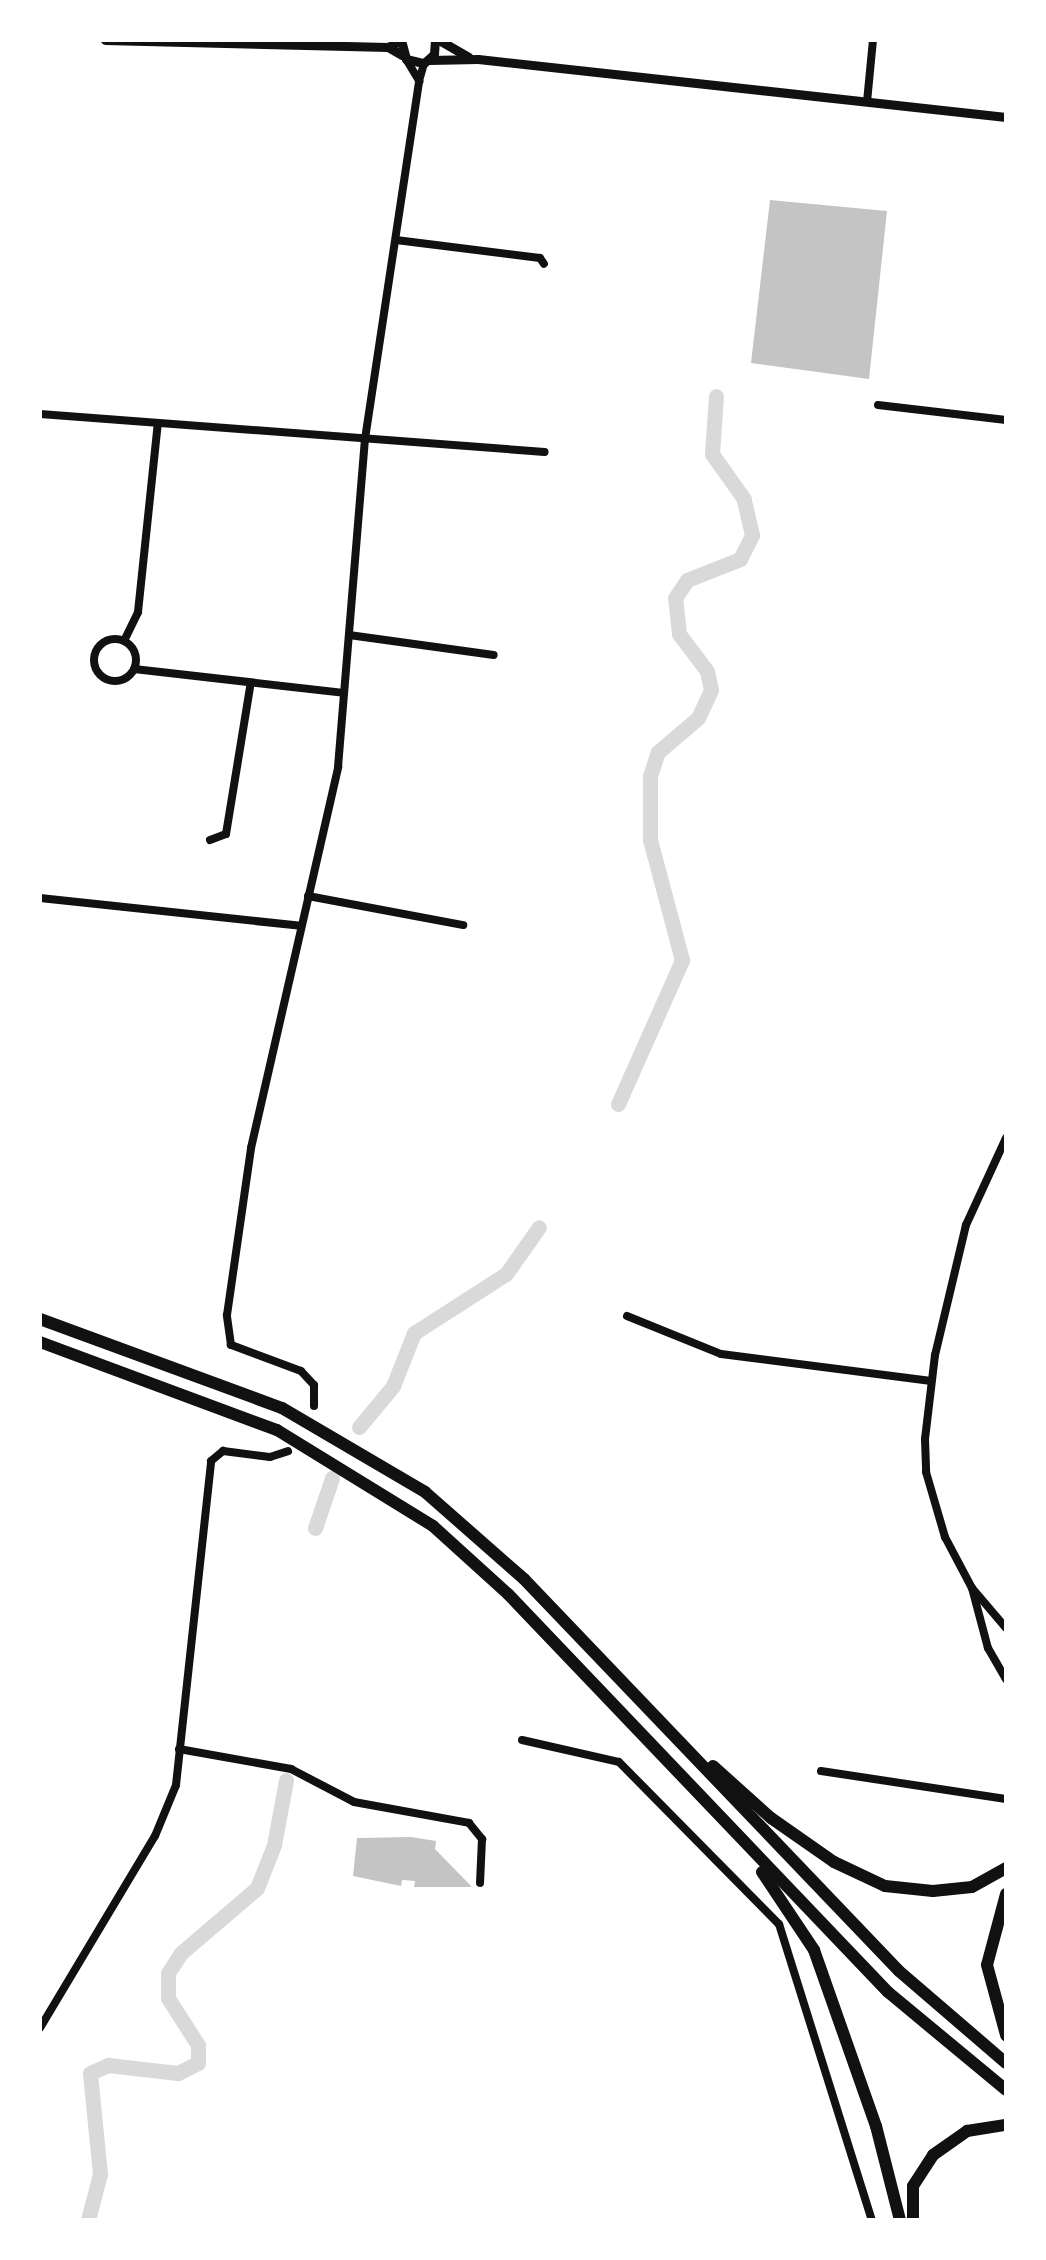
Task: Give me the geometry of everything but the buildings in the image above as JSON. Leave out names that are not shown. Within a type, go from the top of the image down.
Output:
[{"type":"highway","points":[[40,1319],[253,1395],[370,1455],[487,1544],[887,1959],[1006,2063]]},
{"type":"highway","points":[[40,1342],[248,1417],[394,1497],[495,1581],[888,1992],[1006,2090]]},
{"type":"highway","points":[[637,1698],[770,1818],[834,1862],[885,1886],[933,1891],[972,1886],[1006,1868]]},
{"type":"highway","points":[[691,1786],[786,1900],[814,1950],[876,2126],[900,2220]]},
{"type":"highway","points":[[1006,1894],[993,1925],[988,1970],[1006,2035]]},
{"type":"highway","points":[[912,2220],[913,2186],[933,2155],[967,2131],[1006,2125]]},
{"type":"street","points":[[105,40],[388,47],[401,40],[404,57],[419,81]]},
{"type":"street","points":[[314,1406],[314,1385],[306,1374],[236,1350],[226,1330],[251,1148],[338,767],[365,439],[419,81],[437,40],[471,58]]},
{"type":"street","points":[[867,102],[873,40]]},
{"type":"street","points":[[388,47],[404,57],[426,62],[471,58],[1006,117]]},
{"type":"street","points":[[396,240],[540,258],[544,264]]},
{"type":"street","points":[[878,404],[1006,420]]},
{"type":"street","points":[[40,414],[545,452]]},
{"type":"street","points":[[124,641],[138,612],[158,423]]},
{"type":"street","points":[[349,636],[494,655]]},
{"type":"street","points":[[124,641],[98,646],[94,667],[113,682],[134,669],[250,687],[344,693]]},
{"type":"street","points":[[124,641],[136,654],[134,669]]},
{"type":"street","points":[[210,840],[226,834],[250,687]]},
{"type":"street","points":[[308,896],[463,925]]},
{"type":"street","points":[[40,898],[301,926]]},
{"type":"street","points":[[1006,1138],[966,1225],[931,1381],[926,1472],[945,1537],[972,1588],[1006,1628]]},
{"type":"street","points":[[627,1316],[721,1354],[931,1381]]},
{"type":"street","points":[[40,2028],[155,1836],[176,1785],[211,1461],[224,1450],[270,1457],[288,1451]]},
{"type":"street","points":[[972,1588],[988,1648],[1006,1679]]},
{"type":"street","points":[[522,1740],[619,1762],[779,1924],[872,2220]]},
{"type":"street","points":[[179,1750],[290,1769],[354,1802],[470,1824],[482,1839],[480,1883]]},
{"type":"street","points":[[821,1771],[1006,1798]]},
{"type":"waterway","points":[[618,1104],[682,960],[650,840],[650,776],[658,752],[698,718],[711,690],[707,671],[679,634],[675,598],[687,580],[740,559],[752,535],[744,499],[712,454],[716,396]]},
{"type":"waterway","points":[[359,1427],[393,1386],[414,1333],[506,1274],[539,1227]]},
{"type":"waterway","points":[[315,1528],[332,1478]]},
{"type":"waterway","points":[[88,2220],[100,2174],[90,2073],[108,2065],[178,2073],[198,2063],[198,2045],[168,1998],[168,1973],[181,1953],[257,1888],[274,1845],[286,1780]]}]
